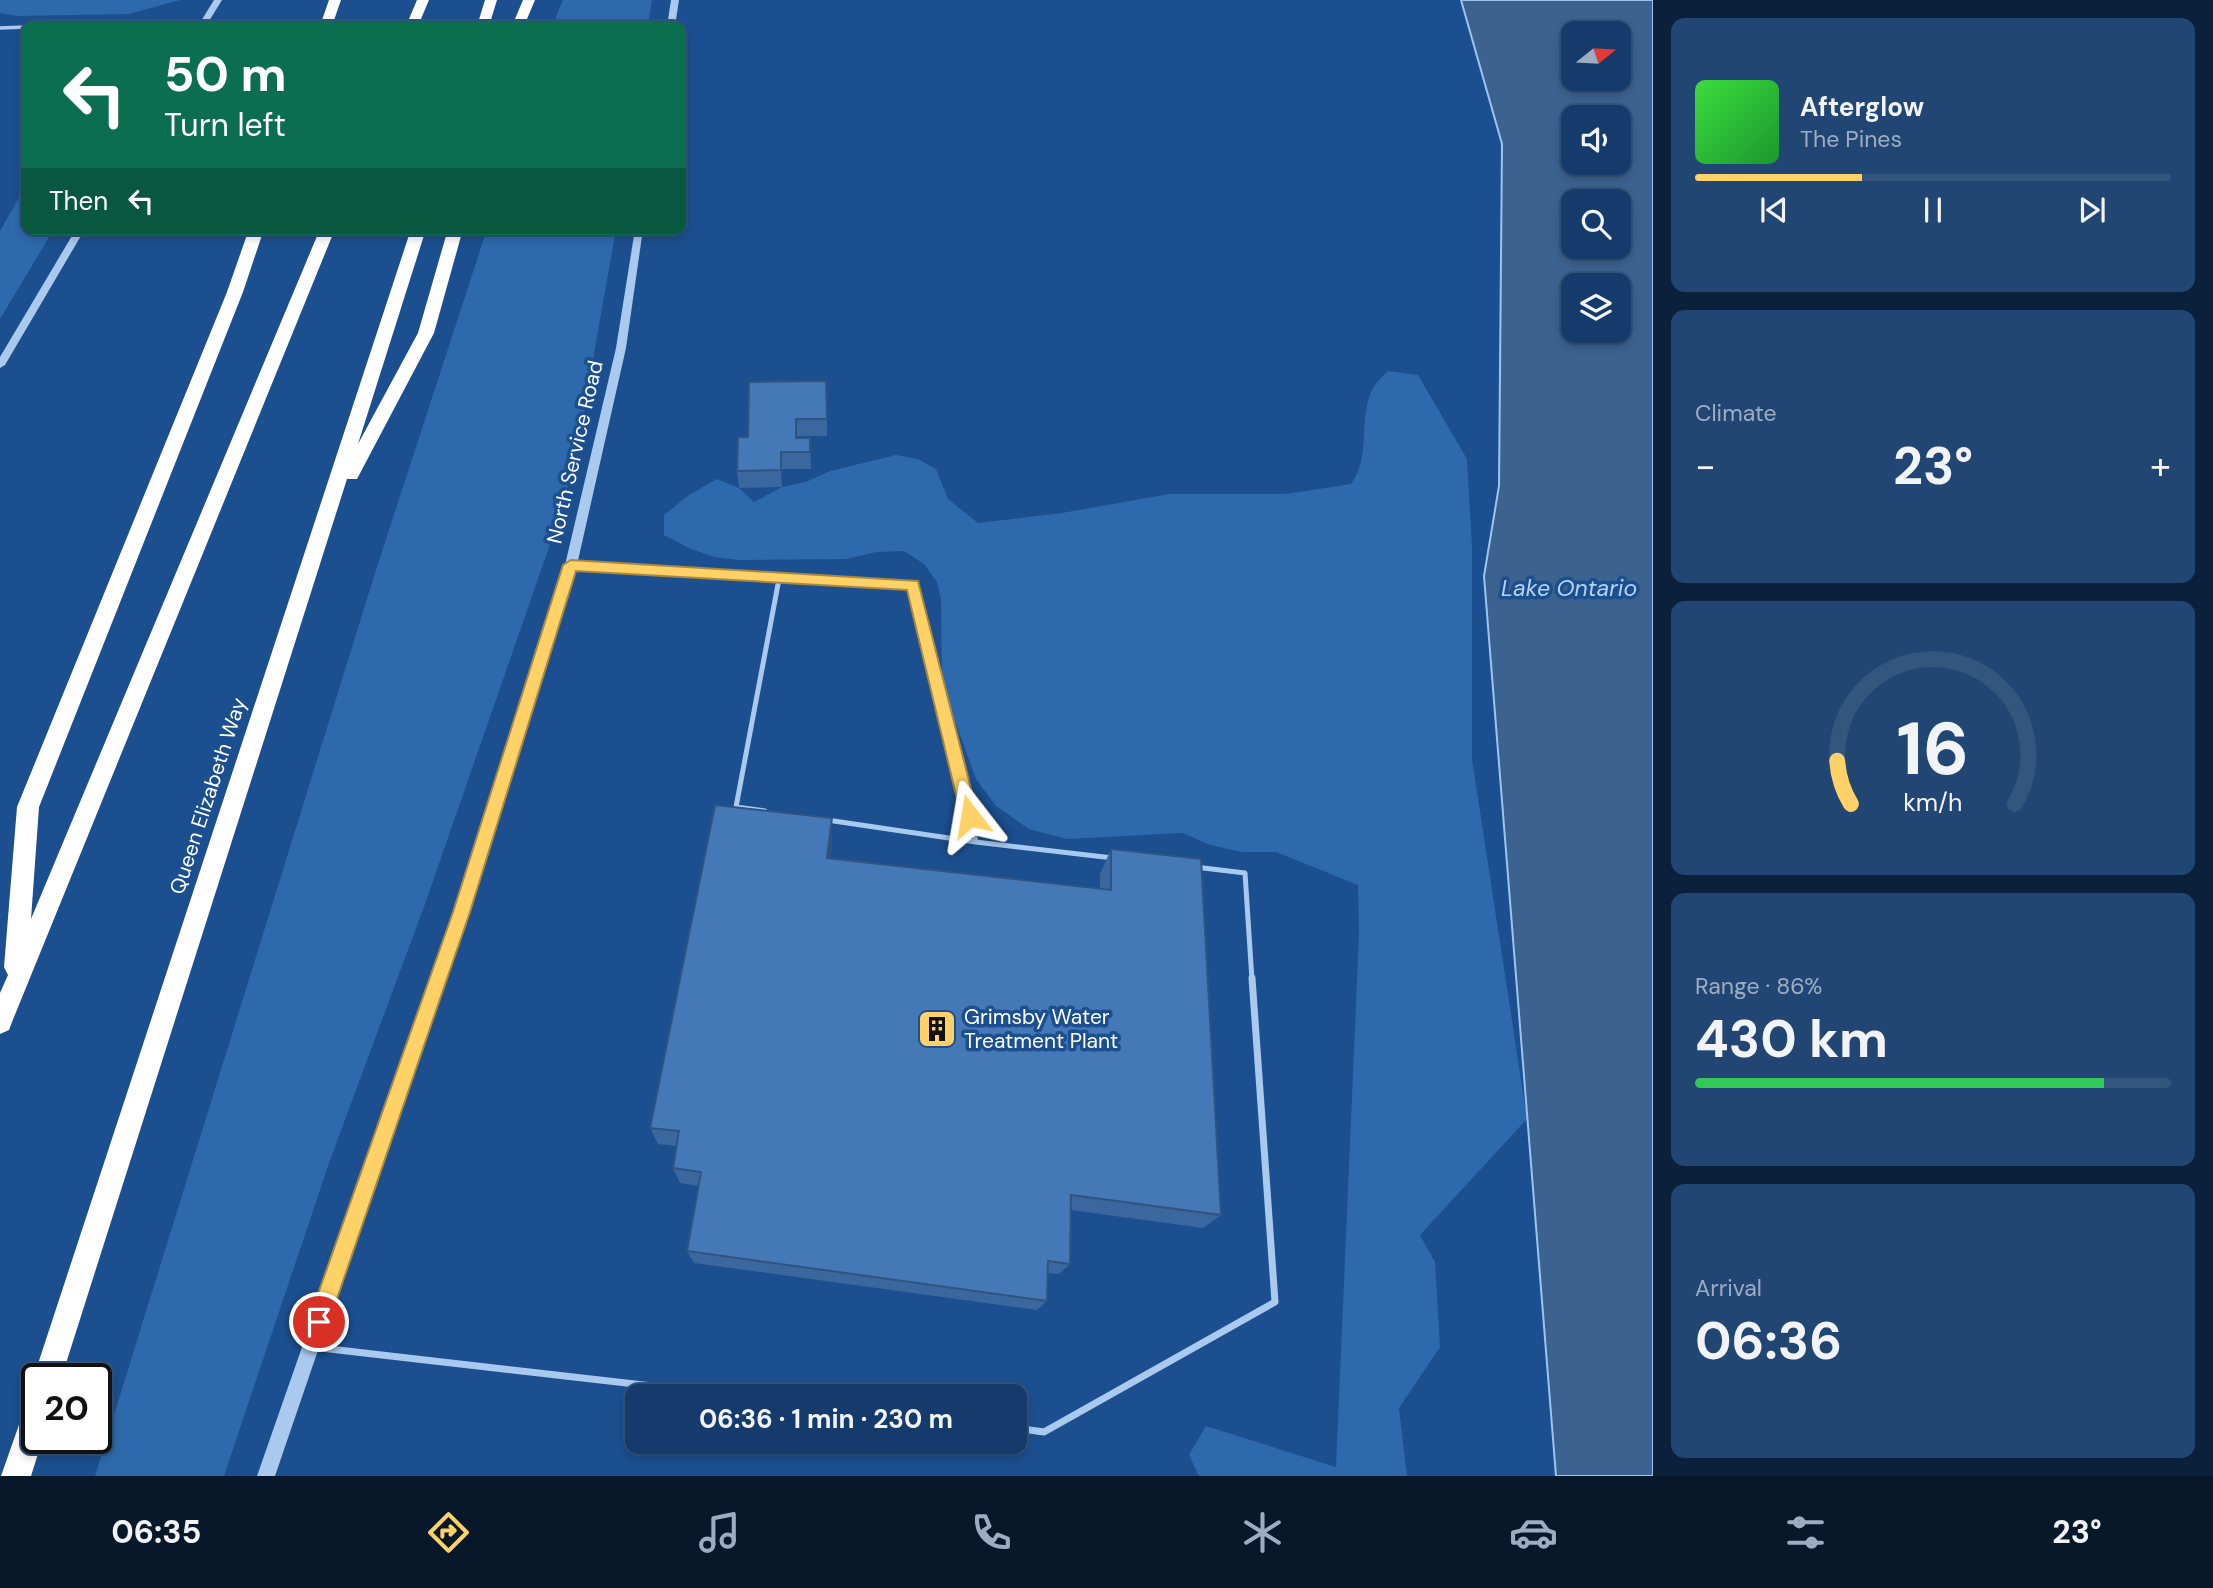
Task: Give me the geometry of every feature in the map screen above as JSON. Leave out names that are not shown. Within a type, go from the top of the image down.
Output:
[{"type":"highway","points":[[329,21],[335,0]]},
{"type":"highway","points":[[414,21],[423,0]]},
{"type":"highway","points":[[485,21],[491,0]]},
{"type":"highway","points":[[520,21],[529,0]]},
{"type":"highway","points":[[14,986],[28,807],[235,292],[255,235]]},
{"type":"highway","points":[[0,1021],[326,235]]},
{"type":"highway","name":"Queen Elizabeth Way","points":[[52,1363],[417,235]]},
{"type":"highway","points":[[326,523],[426,333],[455,235]]},
{"type":"highway","points":[[16,1476],[23,1454]]},
{"type":"street","points":[[205,21],[218,0]]},
{"type":"street","points":[[672,21],[675,0]]},
{"type":"street","points":[[0,365],[77,235]]},
{"type":"street","name":"North Service Road","points":[[266,1476],[461,912],[571,565],[621,348],[638,235]]},
{"type":"lane","points":[[0,28],[21,27]]},
{"type":"lane","points":[[571,565],[913,585],[976,842]]},
{"type":"lane","points":[[776,813],[736,807],[779,577]]},
{"type":"lane","points":[[816,818],[976,842],[1124,859]]},
{"type":"lane","points":[[1027,1430],[1044,1432],[1275,1302],[1245,873],[1192,867]]},
{"type":"lane","points":[[310,1347],[635,1384]]},
{"type":"shaded area","points":[[0,0],[180,0],[129,14],[17,16],[0,13]]},
{"type":"shaded area","points":[[563,0],[652,0],[649,21],[554,21]]},
{"type":"shaded area","points":[[21,194],[21,235],[50,235],[0,319],[0,231]]},
{"type":"shaded area","points":[[485,235],[615,235],[583,416],[564,504],[425,904],[329,1163],[224,1476],[95,1476],[102,1454],[112,1454],[112,1421],[375,573]]},
{"type":"shaded area","points":[[1388,371],[1418,375],[1467,459],[1472,547],[1472,759],[1527,1119],[1420,1235],[1435,1262],[1440,1347],[1399,1408],[1407,1476],[1199,1476],[1189,1455],[1206,1426],[1336,1467],[1359,934],[1358,885],[1276,852],[1242,852],[1210,845],[1183,833],[1066,839],[1029,829],[996,806],[976,779],[942,685],[941,599],[937,582],[924,564],[904,551],[876,552],[846,559],[740,560],[714,557],[664,535],[664,515],[689,495],[717,479],[739,488],[754,502],[782,487],[806,482],[830,471],[896,455],[918,459],[936,469],[948,499],[978,523],[1062,513],[1169,494],[1286,494],[1351,484],[1361,461],[1368,400],[1375,385]]},
{"type":"water","name":"Lake Ontario","points":[[1461,0],[1653,0],[1653,1476],[1556,1476],[1484,576],[1499,486],[1502,144]]},
{"type":"building","points":[[826,381],[827,419],[796,419],[796,438],[810,438],[810,452],[781,452],[781,470],[737,471],[738,437],[748,437],[749,382]]},
{"type":"building","name":"Grimsby Water Treatment Plant","points":[[715,805],[832,818],[827,858],[1111,890],[1111,849],[1201,859],[1221,1215],[1071,1195],[1070,1264],[1048,1261],[1047,1301],[687,1251],[701,1172],[673,1168],[679,1131],[650,1128]]},
{"type":"place","name":"Grimsby Water Treatment Plant","points":[[937,1029]]},
{"type":"route","points":[[319,1322],[461,912],[571,565],[913,585],[970,816]]}]
